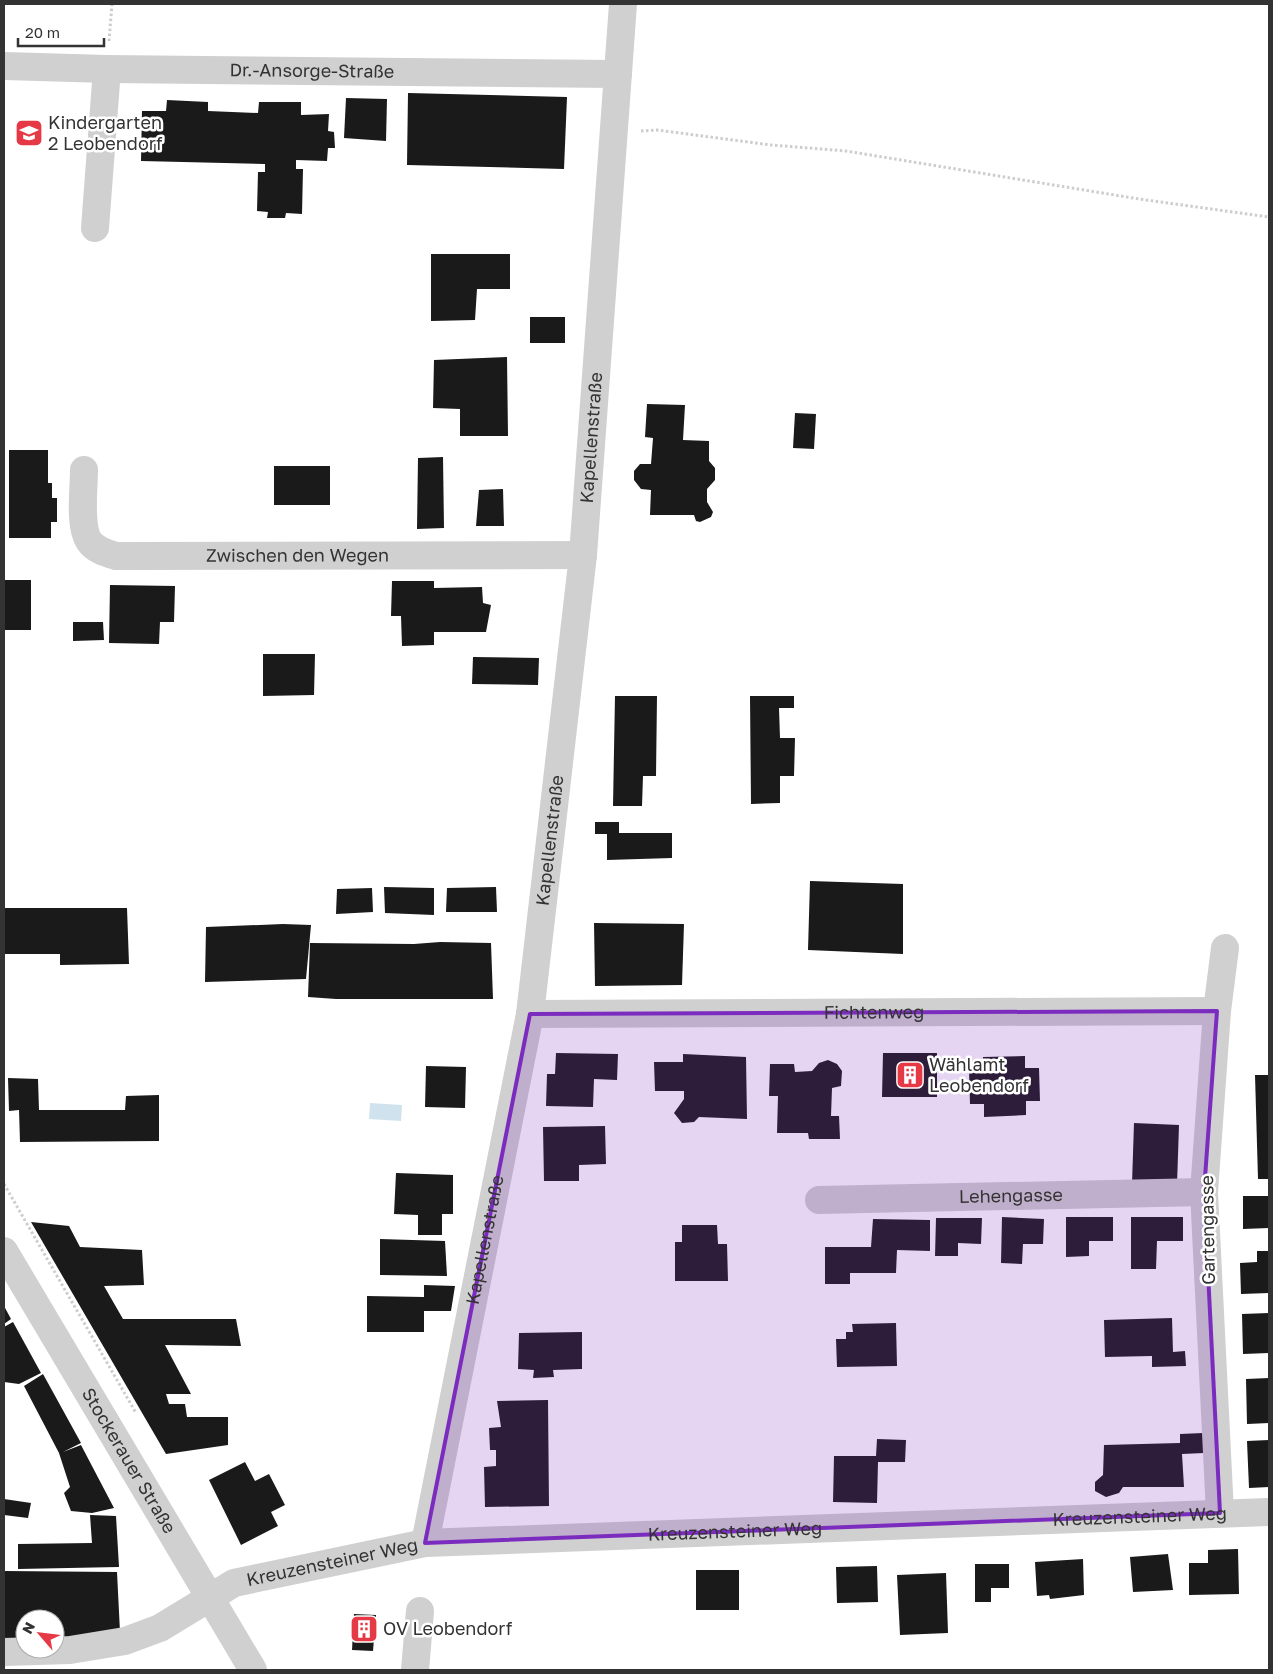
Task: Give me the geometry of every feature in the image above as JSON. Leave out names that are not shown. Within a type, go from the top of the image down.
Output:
[{"type":"street","name":"Kapellenstraße","points":[[425,1543],[530,1014],[582,555],[622,4]]},
{"type":"street","name":"Dr.-Ansorge-Straße","points":[[4,66],[107,69],[618,74]]},
{"type":"street","points":[[95,228],[107,69]]},
{"type":"street","name":"Zwischen den Wegen","points":[[84,470],[84,525],[89,541],[101,552],[116,556],[582,555]]},
{"type":"street","name":"Gartengasse","points":[[1220,1512],[1204,1192],[1217,1011],[1225,948]]},
{"type":"street","name":"Fichtenweg","points":[[530,1014],[1217,1011]]},
{"type":"street","name":"Lehengasse","points":[[819,1200],[1204,1192]]},
{"type":"street","name":"Stockerauer Straße","points":[[4,1251],[253,1670]]},
{"type":"street","name":"Kreuzensteiner Weg","points":[[4,1652],[70,1650],[125,1640],[160,1628],[234,1583],[425,1543],[1220,1512],[1269,1512]]},
{"type":"street","points":[[415,1670],[420,1611]]},
{"type":"path","points":[[107,69],[112,4]]},
{"type":"path","points":[[613,135],[657,130],[771,145],[846,151],[1139,200],[1269,217]]},
{"type":"path","points":[[4,1184],[141,1421]]},
{"type":"highlighted area","points":[[1217,1011],[1204,1192],[1220,1513],[425,1543],[530,1014]]},
{"type":"water","points":[[370,1103],[402,1105],[401,1121],[369,1119]]},
{"type":"building","points":[[408,93],[567,97],[564,169],[407,165]]},
{"type":"building","points":[[346,98],[387,99],[386,141],[344,138]]},
{"type":"building","points":[[167,100],[208,102],[208,111],[258,113],[259,102],[301,102],[301,115],[329,114],[328,131],[334,132],[335,148],[328,148],[327,161],[296,160],[296,169],[303,169],[302,214],[286,213],[285,218],[267,218],[268,212],[257,211],[258,172],[265,172],[265,164],[141,161],[142,111],[166,111]]},
{"type":"building","points":[[431,254],[510,254],[510,289],[477,289],[475,320],[431,321]]},
{"type":"building","points":[[530,317],[565,317],[565,343],[530,343]]},
{"type":"building","points":[[507,357],[508,436],[460,436],[460,409],[433,408],[434,360]]},
{"type":"building","points":[[647,404],[685,405],[683,440],[709,441],[709,461],[715,468],[715,480],[707,489],[707,502],[713,512],[711,517],[700,522],[696,521],[694,515],[650,515],[651,490],[641,489],[634,480],[634,471],[640,464],[651,464],[653,438],[645,437]]},
{"type":"building","points":[[795,413],[816,414],[814,449],[793,448]]},
{"type":"building","points":[[9,450],[48,450],[48,483],[52,483],[52,498],[57,498],[57,522],[51,522],[51,538],[9,538]]},
{"type":"building","points":[[443,457],[444,528],[417,529],[418,458]]},
{"type":"building","points":[[274,466],[330,466],[330,505],[274,505]]},
{"type":"building","points":[[503,489],[504,526],[476,526],[479,490]]},
{"type":"building","points":[[4,580],[31,580],[31,630],[4,630]]},
{"type":"building","points":[[392,581],[434,581],[434,588],[482,587],[483,603],[491,605],[486,632],[434,632],[434,645],[402,646],[401,616],[391,616]]},
{"type":"building","points":[[110,585],[175,586],[174,622],[160,622],[159,644],[109,643]]},
{"type":"building","points":[[73,622],[103,622],[104,640],[73,641]]},
{"type":"building","points":[[263,654],[315,654],[314,695],[263,696]]},
{"type":"building","points":[[473,657],[539,658],[538,685],[472,684]]},
{"type":"building","points":[[615,696],[657,696],[656,776],[643,776],[642,806],[613,806]]},
{"type":"building","points":[[750,696],[794,696],[794,708],[779,708],[780,738],[795,738],[794,776],[780,776],[780,803],[751,804]]},
{"type":"building","points":[[595,822],[619,822],[619,833],[672,833],[672,858],[607,860],[607,834],[595,834]]},
{"type":"building","points":[[810,881],[903,884],[903,954],[808,950]]},
{"type":"building","points":[[384,887],[434,888],[434,915],[385,913]]},
{"type":"building","points":[[496,887],[497,912],[446,912],[447,888]]},
{"type":"building","points":[[372,888],[373,912],[336,914],[337,889]]},
{"type":"building","points":[[4,908],[127,908],[129,964],[60,965],[60,954],[4,954]]},
{"type":"building","points":[[594,923],[684,924],[682,985],[595,986]]},
{"type":"building","points":[[283,924],[311,925],[306,979],[205,982],[206,927]]},
{"type":"building","points":[[440,942],[491,943],[493,999],[336,999],[308,997],[310,943],[414,944]]},
{"type":"building","points":[[556,1053],[618,1054],[617,1080],[594,1079],[593,1107],[546,1106],[547,1074],[555,1074]]},
{"type":"building","name":"Wählamt Leobendorf","points":[[883,1053],[937,1053],[937,1097],[882,1097]]},
{"type":"building","points":[[683,1054],[746,1057],[747,1119],[699,1117],[694,1122],[682,1123],[674,1113],[684,1099],[684,1091],[655,1091],[654,1062],[683,1062]]},
{"type":"building","points":[[1025,1056],[1025,1068],[1039,1068],[1040,1101],[1026,1101],[1026,1115],[984,1117],[984,1104],[970,1104],[969,1070],[983,1069],[983,1057]]},
{"type":"building","points":[[828,1060],[837,1064],[842,1071],[841,1086],[832,1088],[831,1116],[839,1116],[840,1139],[809,1139],[808,1133],[777,1133],[778,1096],[769,1096],[770,1064],[794,1064],[795,1072],[812,1071],[819,1063]]},
{"type":"building","points":[[426,1066],[466,1067],[465,1108],[425,1107]]},
{"type":"building","points":[[1255,1075],[1269,1075],[1269,1179],[1258,1179]]},
{"type":"building","points":[[8,1078],[38,1079],[39,1110],[125,1110],[126,1096],[159,1095],[159,1141],[20,1142],[19,1110],[9,1111]]},
{"type":"building","points":[[1134,1123],[1179,1125],[1177,1185],[1132,1184]]},
{"type":"building","points":[[605,1126],[606,1164],[579,1165],[579,1181],[544,1181],[543,1127]]},
{"type":"building","points":[[396,1173],[453,1175],[453,1214],[442,1214],[442,1235],[418,1235],[418,1215],[394,1214]]},
{"type":"building","points":[[1243,1196],[1269,1196],[1269,1228],[1243,1229]]},
{"type":"building","points":[[1002,1217],[1044,1219],[1043,1244],[1023,1244],[1022,1264],[1001,1263]]},
{"type":"building","points":[[1066,1217],[1113,1217],[1113,1241],[1089,1241],[1089,1256],[1066,1257]]},
{"type":"building","points":[[1131,1217],[1183,1217],[1183,1241],[1157,1241],[1156,1269],[1131,1269]]},
{"type":"building","points":[[936,1218],[982,1218],[981,1244],[958,1243],[958,1256],[935,1256]]},
{"type":"building","points":[[873,1219],[930,1220],[930,1251],[897,1250],[896,1273],[850,1273],[850,1284],[825,1284],[825,1247],[871,1247]]},
{"type":"building","points":[[31,1222],[69,1226],[80,1247],[142,1250],[144,1285],[104,1286],[123,1319],[236,1319],[241,1346],[165,1345],[191,1394],[166,1394],[169,1404],[185,1404],[187,1417],[228,1417],[228,1445],[166,1454]]},
{"type":"building","points":[[682,1225],[717,1225],[718,1244],[727,1244],[728,1281],[675,1281],[675,1242],[682,1242]]},
{"type":"building","points":[[380,1239],[445,1241],[447,1276],[380,1275]]},
{"type":"building","points":[[1257,1251],[1269,1251],[1269,1293],[1241,1294],[1240,1263],[1257,1262]]},
{"type":"building","points":[[424,1285],[455,1286],[451,1311],[424,1311],[424,1332],[367,1332],[367,1296],[424,1297]]},
{"type":"building","points":[[4,1306],[11,1319],[4,1324]]},
{"type":"building","points":[[1269,1313],[1269,1353],[1243,1354],[1242,1314]]},
{"type":"building","points":[[1172,1318],[1173,1352],[1185,1351],[1186,1366],[1152,1367],[1152,1356],[1105,1357],[1104,1320]]},
{"type":"building","points":[[13,1322],[41,1373],[19,1384],[4,1382],[4,1327]]},
{"type":"building","points":[[896,1323],[897,1366],[837,1367],[836,1339],[846,1339],[846,1332],[853,1332],[852,1324]]},
{"type":"building","points":[[582,1332],[582,1369],[553,1370],[554,1377],[533,1378],[534,1370],[518,1369],[519,1333]]},
{"type":"building","points":[[43,1374],[81,1443],[63,1452],[81,1445],[114,1508],[92,1513],[71,1511],[64,1493],[70,1487],[59,1453],[24,1386]]},
{"type":"building","points":[[1269,1378],[1269,1423],[1247,1424],[1246,1379]]},
{"type":"building","points":[[548,1400],[549,1506],[485,1507],[484,1467],[496,1466],[496,1450],[490,1450],[489,1428],[501,1427],[497,1401]]},
{"type":"building","points":[[1203,1433],[1204,1453],[1182,1454],[1184,1487],[1123,1487],[1119,1493],[1106,1497],[1095,1491],[1095,1482],[1103,1475],[1104,1445],[1180,1443],[1180,1434]]},
{"type":"building","points":[[877,1439],[906,1440],[905,1462],[878,1462],[877,1503],[833,1502],[834,1456],[876,1456]]},
{"type":"building","points":[[1269,1440],[1269,1487],[1249,1488],[1247,1441]]},
{"type":"building","points":[[245,1462],[255,1481],[269,1474],[285,1505],[271,1512],[278,1526],[241,1545],[209,1480]]},
{"type":"building","points":[[4,1499],[31,1503],[28,1518],[4,1515]]},
{"type":"building","points":[[90,1515],[116,1516],[119,1567],[18,1569],[18,1544],[92,1543]]},
{"type":"building","points":[[1238,1549],[1239,1594],[1189,1595],[1189,1563],[1208,1563],[1208,1550]]},
{"type":"building","points":[[1168,1554],[1173,1590],[1133,1592],[1130,1557]]},
{"type":"building","points":[[1083,1559],[1084,1595],[1050,1599],[1049,1595],[1037,1596],[1035,1562]]},
{"type":"building","points":[[975,1564],[1009,1564],[1009,1588],[991,1588],[991,1602],[975,1602]]},
{"type":"building","points":[[877,1566],[878,1602],[837,1603],[836,1567]]},
{"type":"building","points":[[696,1570],[739,1570],[739,1610],[696,1610]]},
{"type":"building","points":[[4,1571],[117,1572],[120,1632],[65,1638],[65,1609],[15,1609],[15,1640],[4,1641]]},
{"type":"building","points":[[946,1573],[948,1633],[900,1635],[897,1575]]},
{"type":"building","name":"OV Leobendorf","points":[[354,1614],[376,1615],[373,1651],[352,1650]]},
{"type":"place","name":"Kindergarten 2 Leobendorf","points":[[29,133]]},
{"type":"place","name":"Wählamt Leobendorf","points":[[910,1075]]},
{"type":"place","name":"OV Leobendorf","points":[[364,1629]]}]
